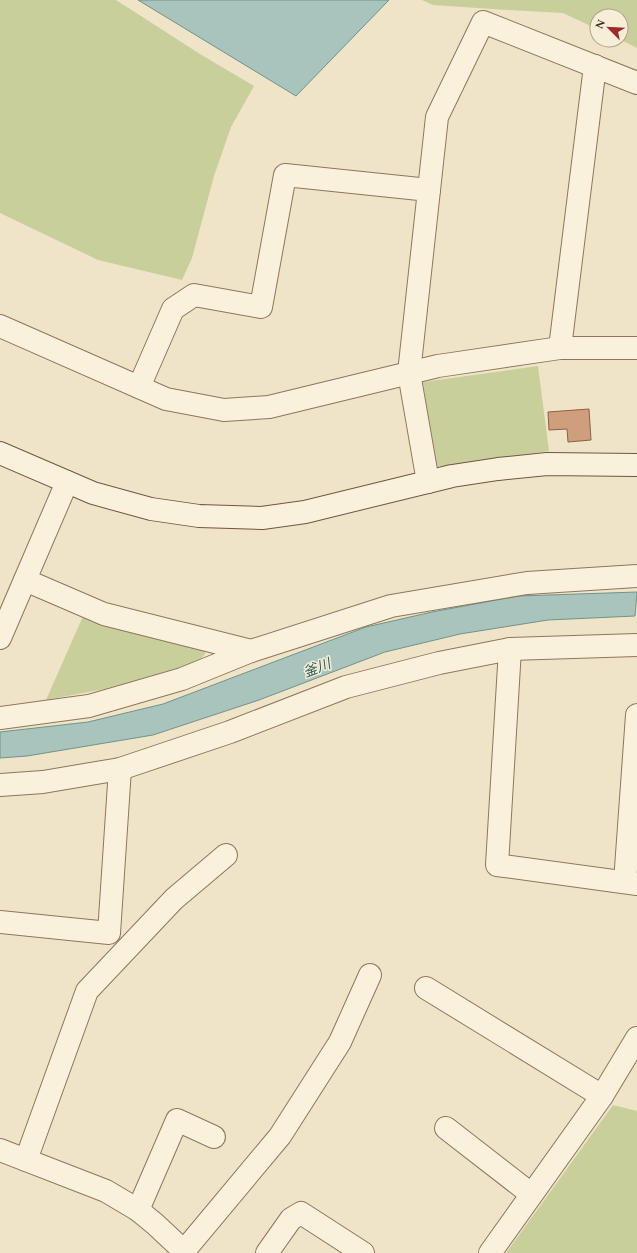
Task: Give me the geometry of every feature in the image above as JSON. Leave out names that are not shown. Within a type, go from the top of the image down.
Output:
[{"type":"street","points":[[428,482],[409,373],[437,117],[483,22],[637,83]]},
{"type":"street","points":[[560,348],[595,66]]},
{"type":"street","points":[[139,387],[173,309],[194,295],[260,307],[285,175],[429,190]]},
{"type":"street","points":[[0,326],[166,399],[224,410],[269,407],[438,366],[560,348],[637,348]]},
{"type":"street","points":[[0,453],[93,493],[151,509],[199,516],[262,518],[305,512],[452,476],[498,469],[546,464],[637,465]]},
{"type":"street","points":[[0,638],[67,482]]},
{"type":"street","points":[[0,718],[89,706],[182,679],[251,651],[391,606],[527,583],[637,576]]},
{"type":"street","points":[[25,580],[104,614],[251,651]]},
{"type":"street","points":[[0,785],[43,782],[120,769],[230,732],[346,687],[439,663],[510,649],[637,646]]},
{"type":"street","points":[[510,649],[497,866],[631,883],[637,715]]},
{"type":"street","points":[[0,922],[109,933],[120,769]]},
{"type":"street","points":[[26,1160],[87,991],[174,899],[226,855]]},
{"type":"street","points":[[0,1150],[106,1191],[138,1210],[185,1252],[280,1136],[340,1042],[370,975]]},
{"type":"street","points":[[426,988],[602,1096]]},
{"type":"street","points":[[490,1253],[602,1096],[637,1038]]},
{"type":"street","points":[[138,1210],[177,1120],[214,1137]]},
{"type":"street","points":[[446,1128],[531,1194]]},
{"type":"street","points":[[267,1253],[291,1219],[301,1213],[363,1253]]},
{"type":"green space","points":[[0,0],[116,0],[200,54],[254,86],[231,127],[214,176],[192,258],[182,280],[98,260],[0,213]]},
{"type":"green space","points":[[422,0],[637,0],[637,48],[629,44],[629,8],[589,8],[589,25],[563,13],[433,5]]},
{"type":"green space","points":[[538,366],[549,451],[434,467],[423,382]]},
{"type":"green space","points":[[84,614],[206,647],[205,654],[198,662],[104,689],[46,700]]},
{"type":"green space","points":[[613,1105],[637,1111],[637,1253],[506,1253]]},
{"type":"water","points":[[138,0],[389,0],[296,96]]},
{"type":"water","name":"釜川","points":[[637,592],[635,616],[548,620],[460,634],[385,652],[259,700],[153,735],[27,756],[0,758],[0,732],[88,722],[163,704],[366,627],[432,612],[518,596]]},
{"type":"building","points":[[589,409],[591,440],[568,442],[567,429],[549,430],[548,412]]}]
